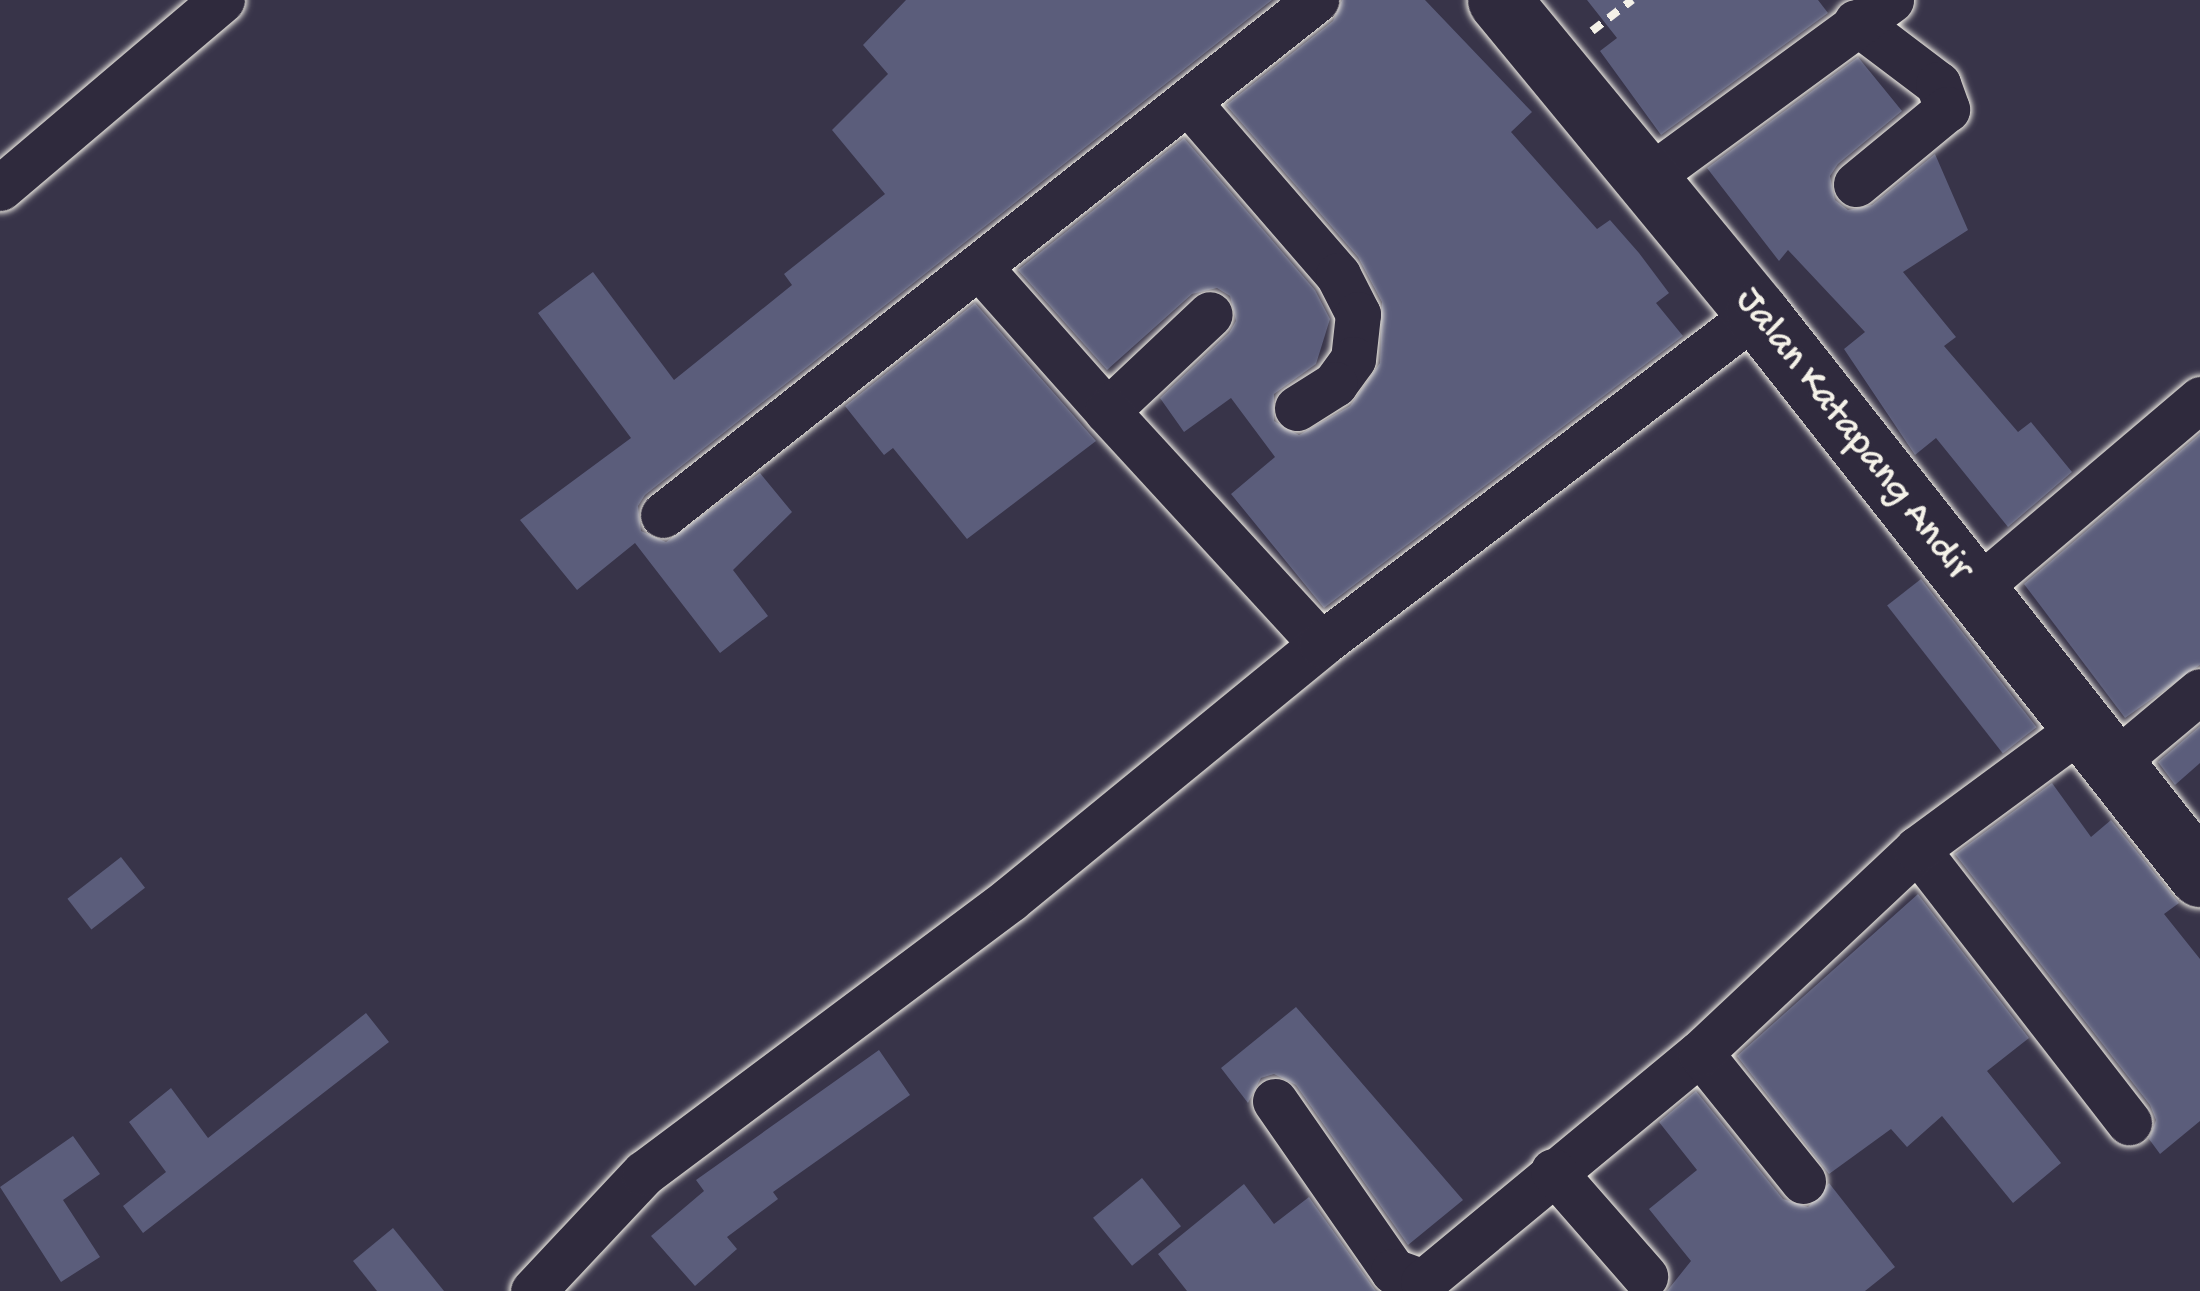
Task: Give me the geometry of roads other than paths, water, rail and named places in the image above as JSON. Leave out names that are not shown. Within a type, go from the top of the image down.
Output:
[{"type":"street","points":[[0,188],[222,0]]},
{"type":"street","points":[[663,515],[982,270],[1316,0]]},
{"type":"street","name":"Jalan Katapang Andir","points":[[1499,0],[2196,861]]},
{"type":"street","points":[[1645,180],[1873,11],[1938,84],[1947,110],[1856,184]]},
{"type":"street","points":[[1189,104],[1338,275],[1358,314],[1353,359],[1335,384],[1297,408]]},
{"type":"street","points":[[982,270],[1321,644]]},
{"type":"street","points":[[533,1291],[644,1173],[1010,899],[1321,644],[1757,313]]},
{"type":"street","points":[[1107,411],[1210,314]]},
{"type":"street","points":[[1974,591],[2200,399]]},
{"type":"street","points":[[1275,1101],[1404,1280],[1424,1282],[1700,1053],[1917,849],[2200,691]]},
{"type":"street","points":[[1917,849],[2129,1122]]},
{"type":"street","points":[[1700,1053],[1803,1181]]},
{"type":"street","points":[[1553,1172],[1645,1276]]}]
